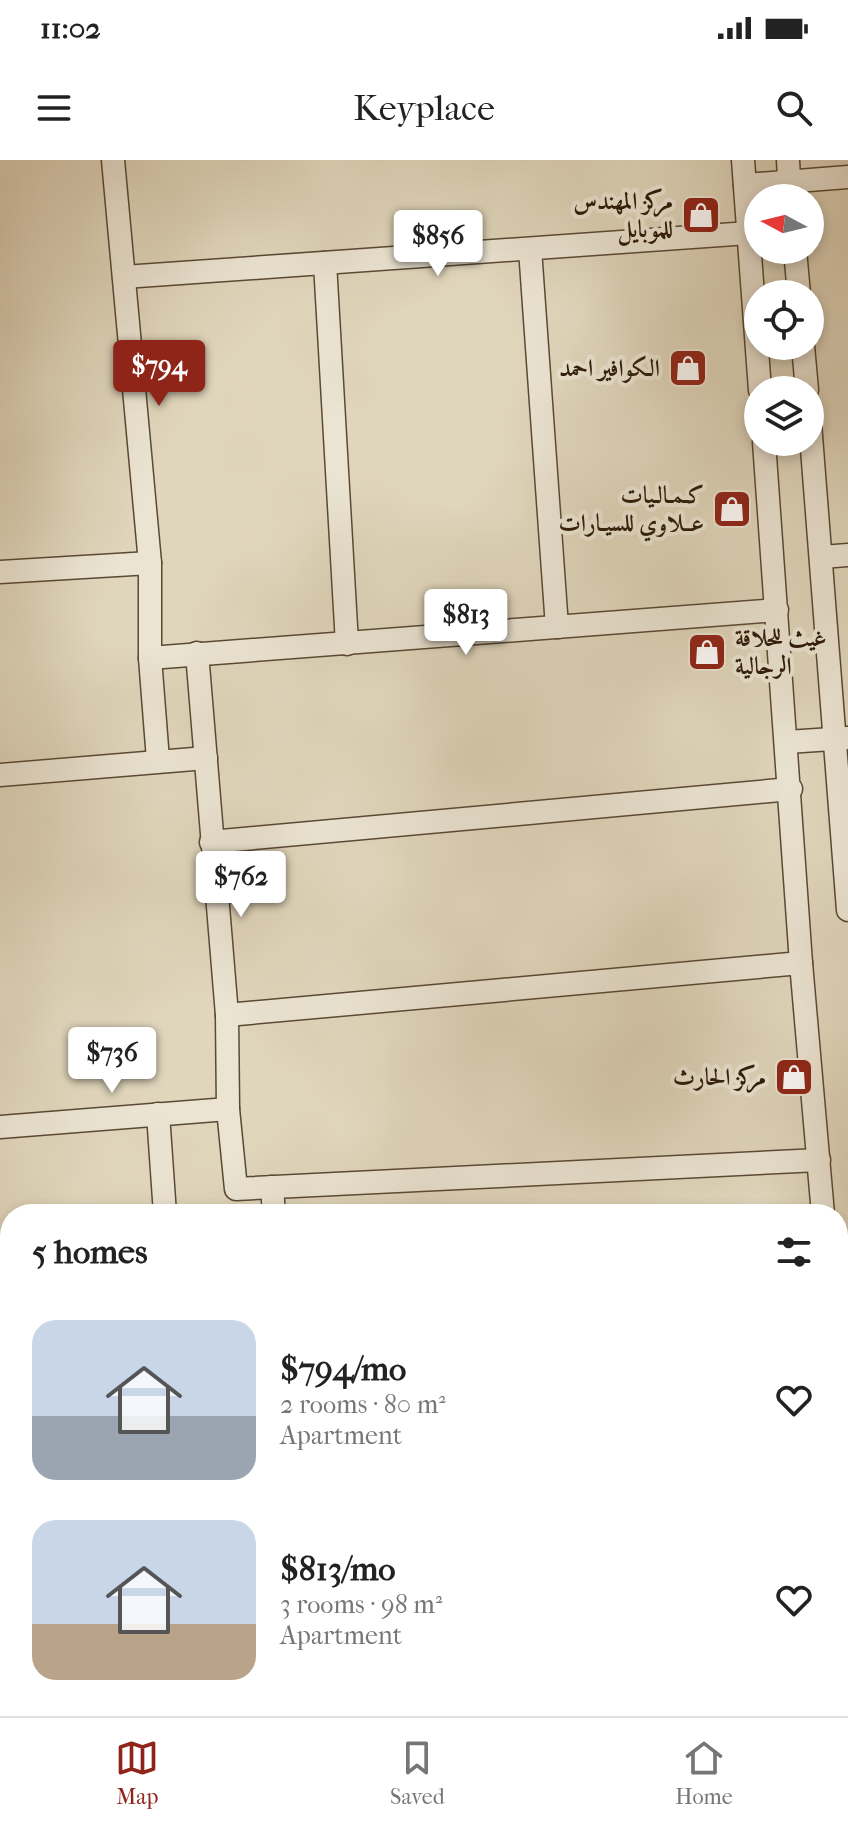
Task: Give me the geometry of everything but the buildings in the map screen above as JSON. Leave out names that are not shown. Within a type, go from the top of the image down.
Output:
[{"type":"street","points":[[113,160],[150,563],[150,658],[158,760]]},
{"type":"street","points":[[743,160],[745,184]]},
{"type":"street","points":[[754,184],[848,177]]},
{"type":"street","points":[[124,277],[744,233]]},
{"type":"street","points":[[530,249],[557,627]]},
{"type":"street","points":[[325,263],[347,644]]},
{"type":"street","points":[[751,264],[759,376]]},
{"type":"street","points":[[765,456],[801,963],[822,1204]]},
{"type":"street","points":[[813,456],[842,738],[848,910]]},
{"type":"street","points":[[822,557],[848,555]]},
{"type":"street","points":[[0,572],[150,563]]},
{"type":"street","points":[[150,658],[777,610]]},
{"type":"street","points":[[197,653],[227,1015],[228,1109],[236,1189],[819,1160]]},
{"type":"street","points":[[787,742],[842,738]]},
{"type":"street","points":[[0,775],[206,758]]},
{"type":"street","points":[[211,842],[791,789]]},
{"type":"street","points":[[227,1015],[801,963]]},
{"type":"street","points":[[0,1127],[228,1109]]},
{"type":"street","points":[[158,1114],[164,1204]]},
{"type":"street","points":[[272,1187],[273,1204]]},
{"type":"place","name":"مركز المهندس للموبايل","points":[[701,215]]},
{"type":"place","name":"الكوافير احمد","points":[[688,368]]},
{"type":"place","name":"كـمـالـيات عــلاوي للسيـارات","points":[[732,509]]},
{"type":"place","name":"غيث للحلاقة الرجالية","points":[[707,652]]},
{"type":"place","name":"مركز الحارث","points":[[794,1077]]}]
